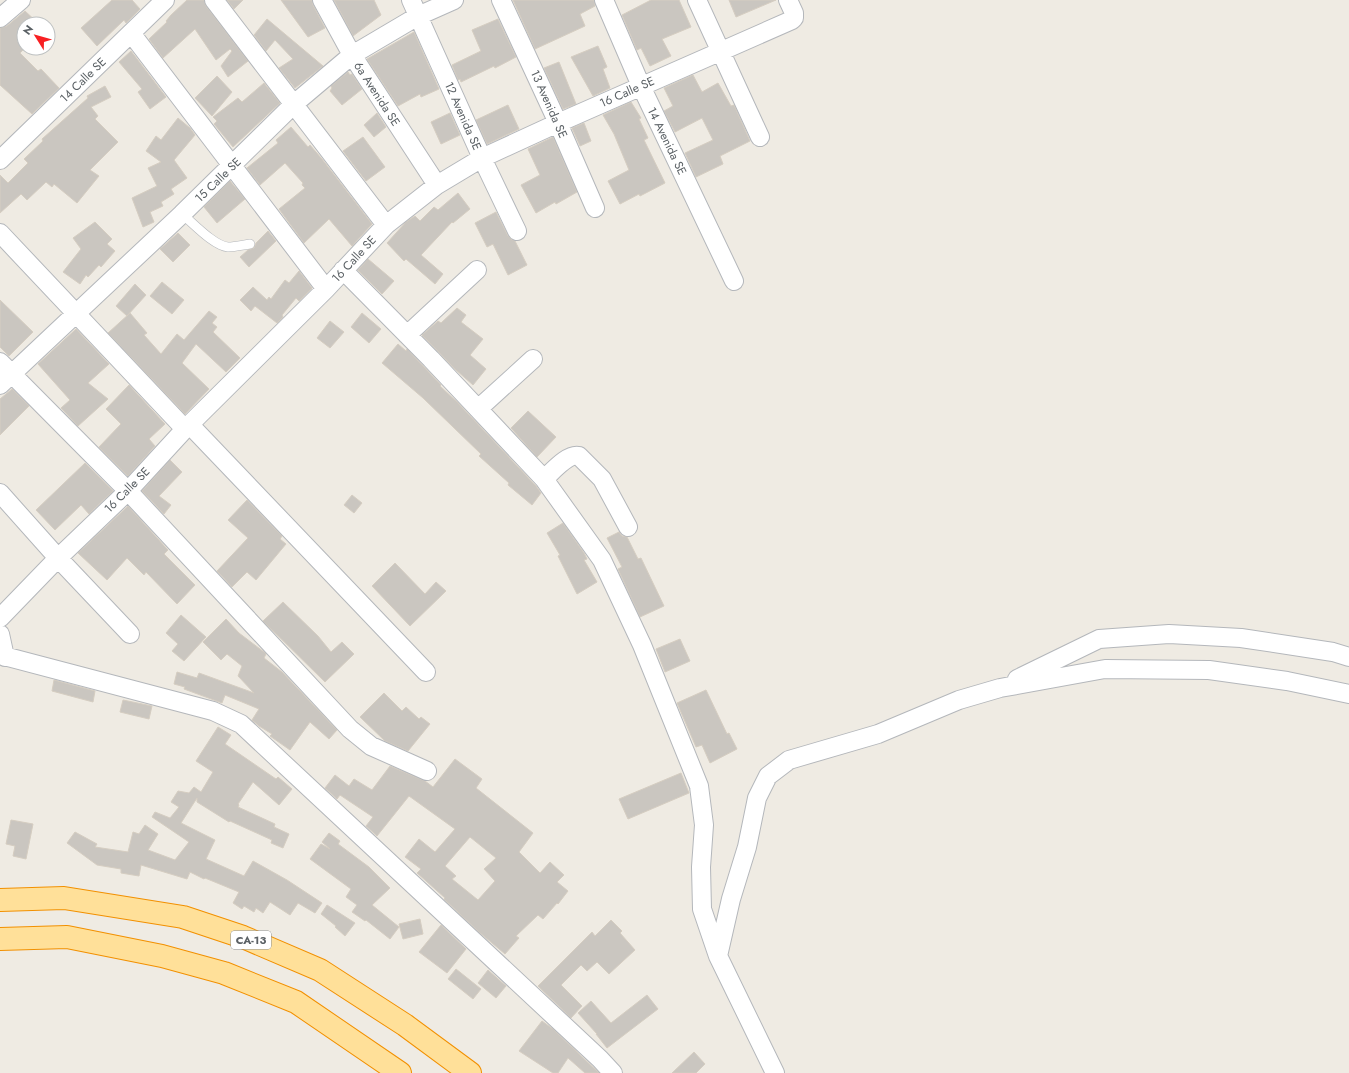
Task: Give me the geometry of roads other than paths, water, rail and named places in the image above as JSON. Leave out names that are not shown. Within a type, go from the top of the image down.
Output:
[{"type":"highway","name":"CA-13","points":[[0,900],[64,898],[183,917],[243,937],[320,970],[405,1025],[470,1073]]},
{"type":"highway","points":[[0,939],[67,937],[162,956],[224,973],[296,1002],[400,1073]]},
{"type":"street","points":[[0,18],[21,0]]},
{"type":"street","name":"14 Calle SE","points":[[0,160],[165,0]]},
{"type":"street","points":[[214,0],[386,225]]},
{"type":"street","name":"6a Avenida SE","points":[[322,0],[352,55],[437,185]]},
{"type":"street","name":"12 Avenida SE","points":[[411,0],[482,158],[517,231]]},
{"type":"street","name":"15 Calle SE","points":[[4,374],[76,313],[182,214],[294,104],[352,55],[418,16],[454,0]]},
{"type":"street","name":"13 Avenida SE","points":[[502,0],[595,208]]},
{"type":"street","name":"14 Avenida SE","points":[[604,0],[641,86],[734,281]]},
{"type":"street","points":[[698,0],[720,53],[760,137]]},
{"type":"street","name":"16 Calle SE","points":[[0,618],[58,558],[128,491],[188,427],[326,289],[386,225],[437,185],[482,158],[792,20],[794,18],[794,13],[788,0]]},
{"type":"street","points":[[131,33],[326,289]]},
{"type":"street","points":[[0,233],[426,672]]},
{"type":"street","points":[[343,270],[478,408],[544,479],[602,560],[642,645],[699,786],[704,825],[701,867],[702,909],[718,956],[775,1073]]},
{"type":"street","points":[[407,335],[477,270]]},
{"type":"street","points":[[478,408],[533,359]]},
{"type":"street","points":[[4,374],[128,491],[350,729],[370,746],[427,771]]},
{"type":"street","points":[[544,479],[569,457],[575,455],[579,456],[602,479],[628,527]]},
{"type":"street","points":[[0,493],[58,558],[130,634]]},
{"type":"street","points":[[0,634],[3,656],[213,711],[241,724],[614,1073]]},
{"type":"street","points":[[1000,688],[1098,639],[1169,634],[1241,638],[1333,652],[1349,657]]},
{"type":"street","points":[[718,956],[731,899],[748,847],[757,798],[768,776],[789,760],[878,734],[959,700],[1000,688],[1105,669],[1209,670],[1287,681],[1349,694]]},
{"type":"lane","points":[[182,214],[215,242],[223,246],[230,247],[250,244]]}]
